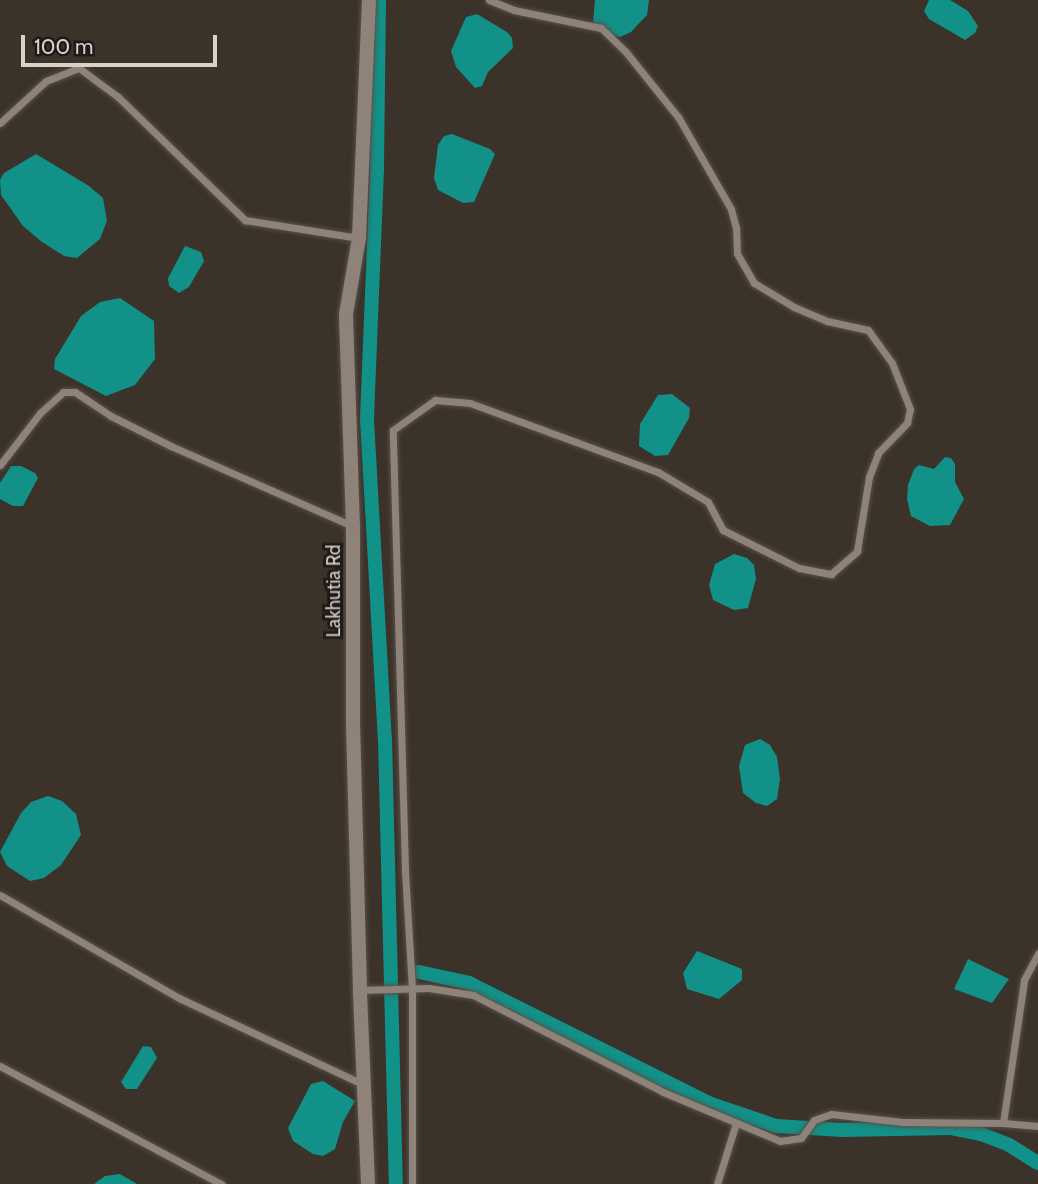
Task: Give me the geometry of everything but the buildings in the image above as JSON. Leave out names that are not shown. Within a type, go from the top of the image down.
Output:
[{"type":"street","name":"Lakhutia Rd","points":[[368,1184],[353,723],[353,527],[346,314],[359,238],[369,0]]},
{"type":"street","points":[[412,1184],[412,989],[405,870],[393,430],[435,400],[470,403],[658,472],[708,502],[723,530],[799,568],[831,574],[857,551],[869,477],[878,453],[907,423],[910,410],[892,363],[868,330],[827,321],[794,307],[754,283],[737,253],[736,228],[730,209],[678,117],[626,52],[601,28],[514,10],[489,0]]},
{"type":"street","points":[[0,122],[46,81],[79,68],[118,97],[245,220],[359,238]]},
{"type":"street","points":[[0,465],[40,413],[62,391],[75,392],[111,416],[171,446],[353,527]]},
{"type":"street","points":[[0,895],[179,998],[365,1085]]},
{"type":"street","points":[[1003,1123],[1024,980],[1038,954]]},
{"type":"street","points":[[360,989],[429,988],[473,995],[663,1092],[780,1141],[801,1138],[814,1120],[831,1114],[903,1122],[1038,1126]]},
{"type":"street","points":[[0,1066],[220,1184]]},
{"type":"street","points":[[717,1184],[736,1123]]},
{"type":"water","points":[[595,0],[649,0],[647,15],[631,32],[620,37],[611,35],[593,22]]},
{"type":"water","points":[[929,0],[950,0],[968,11],[978,26],[975,33],[965,40],[929,19],[924,11]]},
{"type":"water","points":[[477,14],[507,32],[512,38],[513,48],[488,72],[482,86],[475,88],[456,67],[451,51],[466,17]]},
{"type":"water","points":[[452,134],[490,149],[495,154],[474,202],[463,203],[438,190],[434,178],[438,145],[444,136]]},
{"type":"water","points":[[36,154],[89,186],[103,198],[107,221],[100,239],[77,258],[64,256],[42,242],[23,226],[1,195],[0,180],[4,173]]},
{"type":"water","points":[[185,246],[201,252],[204,261],[189,287],[179,293],[169,286],[168,278]]},
{"type":"water","points":[[120,298],[154,321],[155,359],[135,385],[106,396],[54,369],[55,359],[81,316],[100,302]]},
{"type":"water","points":[[672,394],[690,408],[689,418],[668,455],[655,456],[639,446],[640,424],[658,395]]},
{"type":"water","points":[[945,457],[951,458],[955,464],[955,482],[964,499],[950,525],[930,526],[911,516],[907,499],[908,485],[914,469],[919,465],[934,469]]},
{"type":"water","points":[[11,466],[21,466],[35,473],[38,478],[23,506],[13,506],[0,499],[0,483]]},
{"type":"water","points":[[734,554],[747,558],[754,565],[756,579],[748,608],[734,610],[713,600],[709,585],[715,564]]},
{"type":"water","points":[[760,739],[770,745],[777,757],[780,779],[777,799],[767,806],[756,803],[743,793],[739,766],[745,745]]},
{"type":"water","points":[[48,796],[62,801],[76,814],[81,835],[61,865],[44,878],[30,881],[7,866],[0,852],[21,813],[31,802]]},
{"type":"water","points":[[697,951],[742,969],[742,980],[719,999],[687,989],[683,973]]},
{"type":"water","points":[[968,959],[1009,979],[992,1003],[954,989]]},
{"type":"water","points":[[143,1046],[151,1047],[157,1058],[137,1089],[126,1089],[121,1082]]},
{"type":"water","points":[[323,1081],[355,1101],[343,1122],[335,1149],[323,1156],[313,1154],[293,1141],[288,1128],[311,1084]]},
{"type":"water","points":[[120,1174],[137,1184],[94,1184],[105,1176]]},
{"type":"waterway","points":[[379,0],[377,169],[367,420],[385,739],[396,1184]]},
{"type":"waterway","points":[[419,972],[469,983],[711,1104],[776,1126],[843,1130],[950,1128],[981,1134],[1009,1145],[1038,1163]]}]
